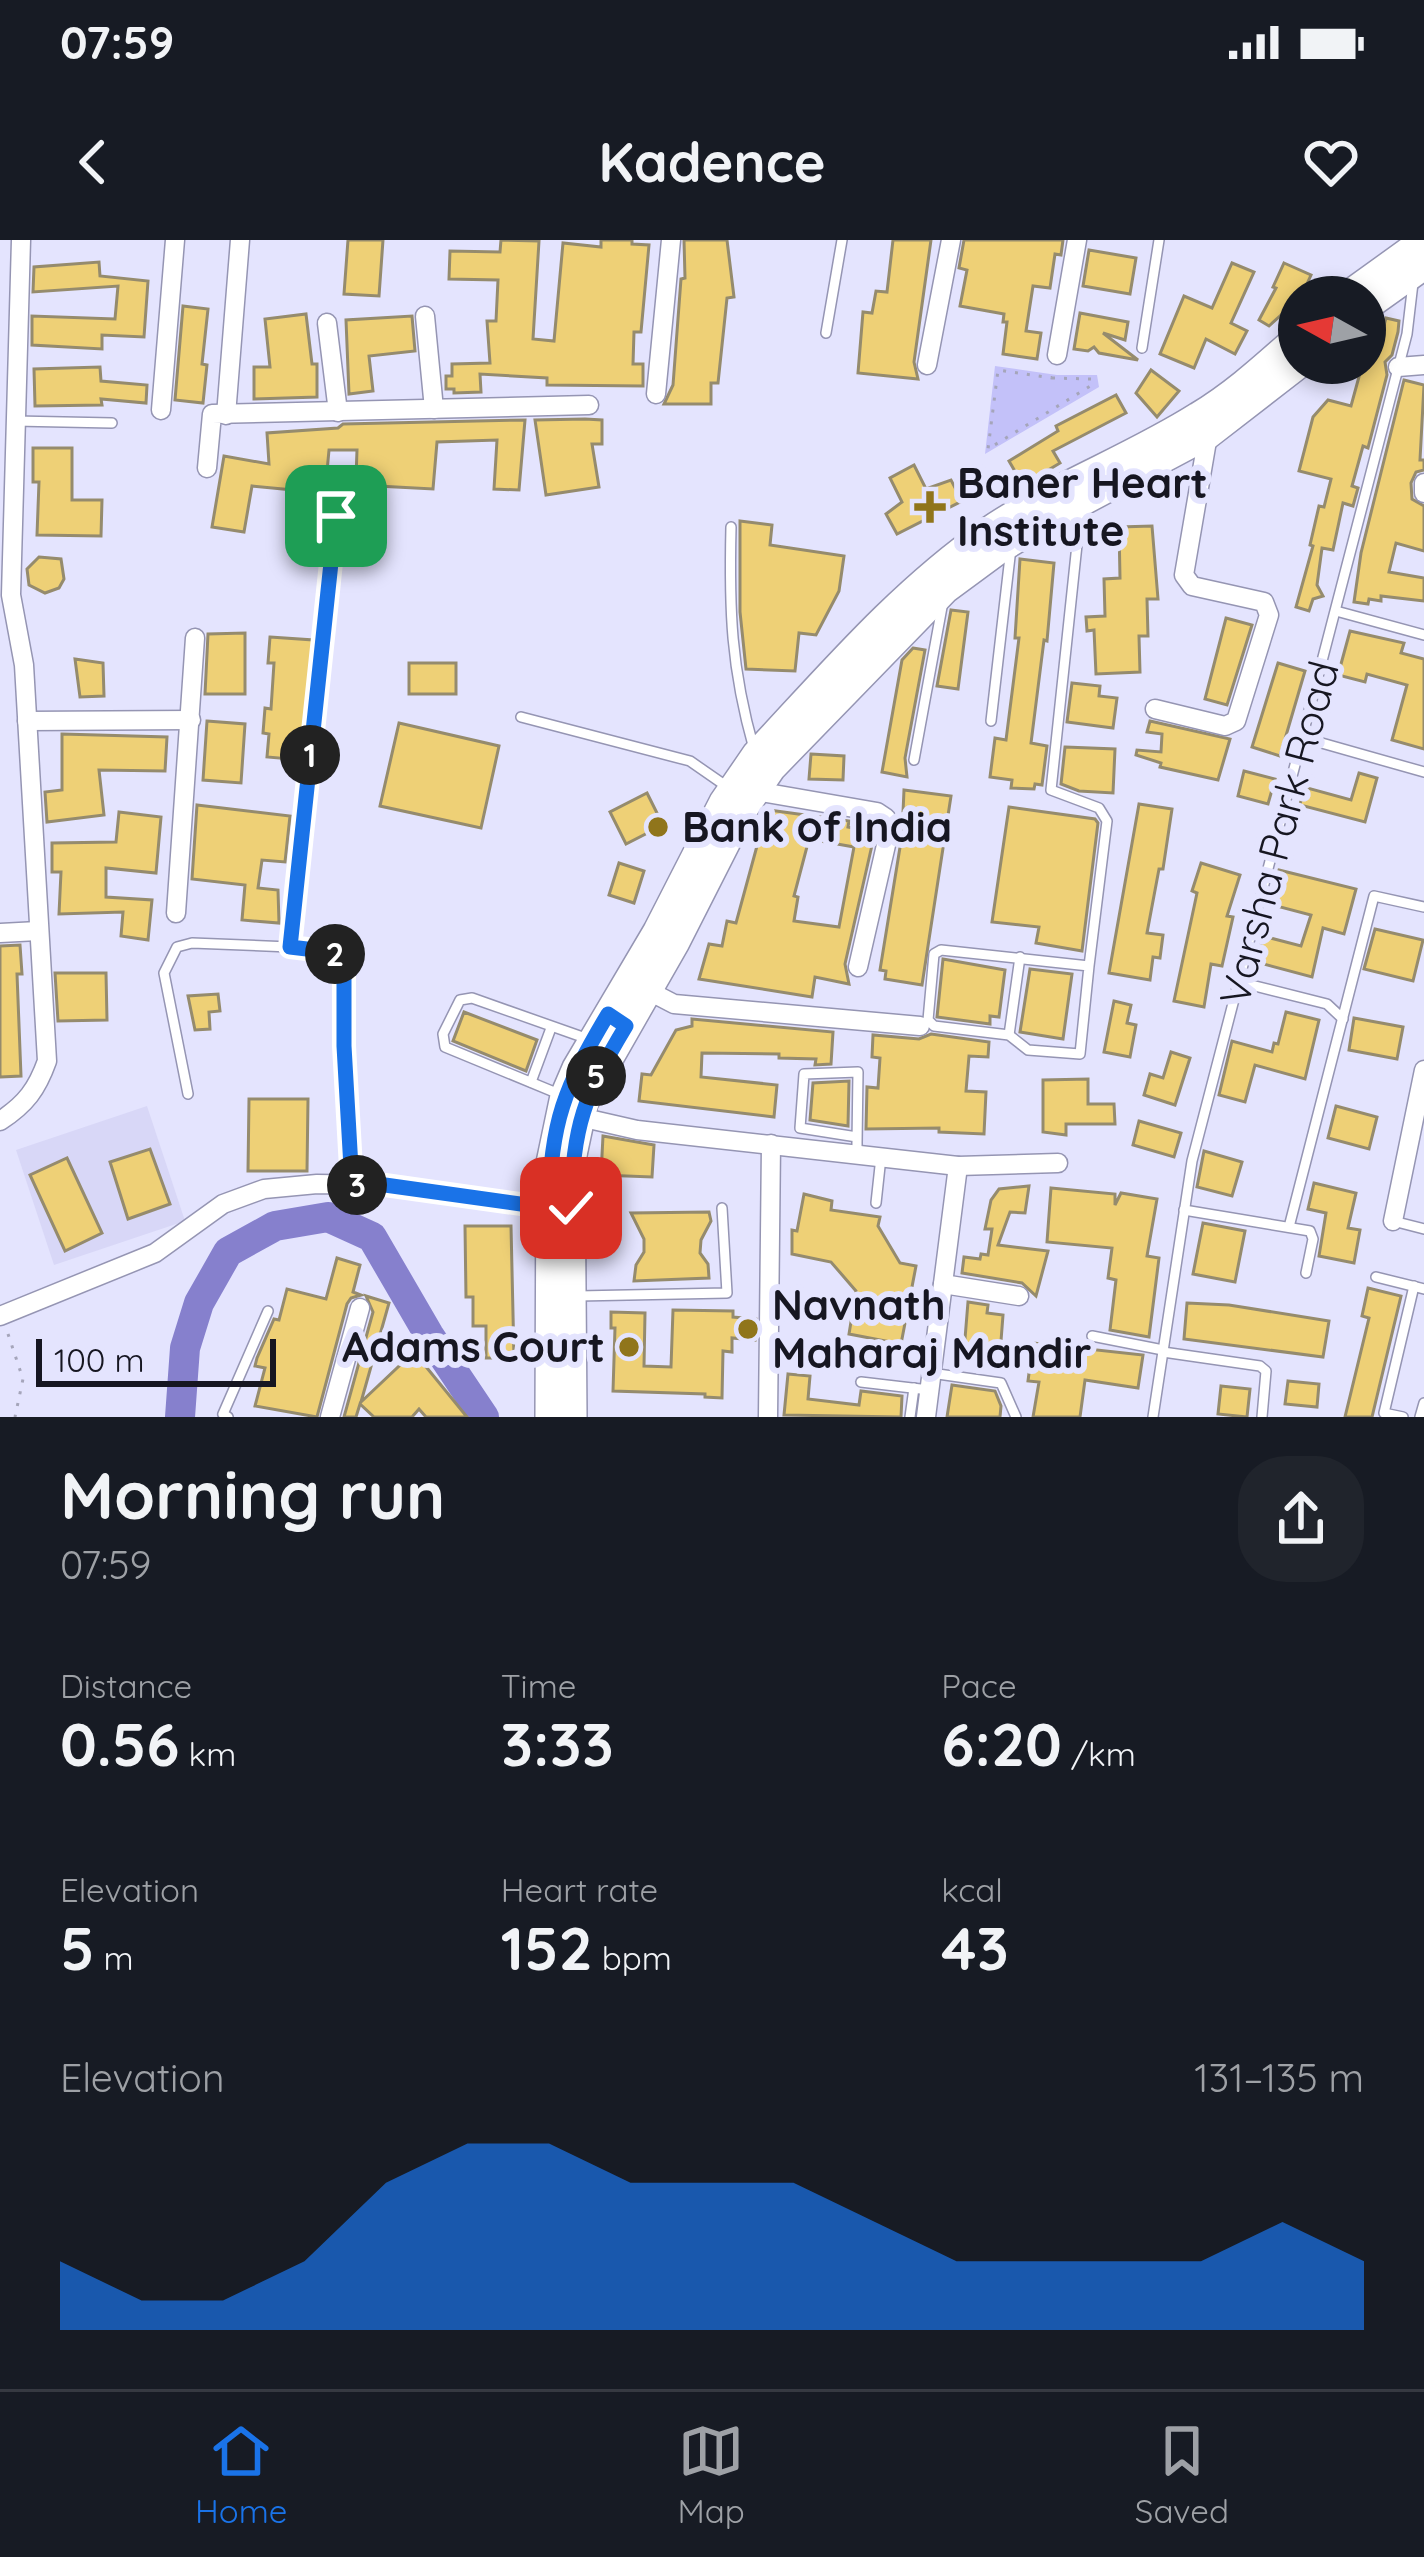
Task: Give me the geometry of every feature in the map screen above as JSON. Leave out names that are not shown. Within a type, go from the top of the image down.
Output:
[{"type":"main road","points":[[1384,276],[1417,258]]},
{"type":"main road","points":[[1386,288],[1417,258]]},
{"type":"main road","points":[[573,1417],[572,1107],[595,1078],[657,931],[750,775],[927,577],[1042,499],[1197,417],[1278,355]]},
{"type":"main road","points":[[548,1417],[550,1163],[592,1041],[647,990],[750,775],[945,590],[1012,542],[1208,436],[1278,381]]},
{"type":"street","points":[[0,1121],[37,1090],[47,1061],[24,665],[8,621],[20,240]]},
{"type":"street","points":[[161,410],[175,240]]},
{"type":"street","points":[[226,415],[240,240]]},
{"type":"street","points":[[656,394],[671,240]]},
{"type":"street","points":[[926,365],[951,240]]},
{"type":"street","points":[[1057,355],[1077,240]]},
{"type":"street","points":[[425,316],[434,409]]},
{"type":"street","points":[[326,323],[338,412]]},
{"type":"street","points":[[1398,367],[1424,365]]},
{"type":"street","points":[[207,468],[212,414],[589,405]]},
{"type":"street","points":[[1155,709],[1225,726],[1236,721],[1269,615],[1264,602],[1192,586],[1184,574],[1208,436]]},
{"type":"street","points":[[1424,483],[1424,493]]},
{"type":"street","points":[[176,913],[195,638]]},
{"type":"street","points":[[27,721],[191,720]]},
{"type":"street","points":[[750,775],[886,818],[889,832],[858,967]]},
{"type":"street","points":[[0,933],[38,934]]},
{"type":"street","points":[[647,990],[674,1004],[920,1026]]},
{"type":"street","points":[[1393,1221],[1424,1070]]},
{"type":"street","points":[[572,1107],[637,1130],[771,1144],[857,1145],[880,1157],[958,1166],[1058,1162]]},
{"type":"street","points":[[767,1417],[771,1144]]},
{"type":"street","points":[[926,1417],[925,1384],[958,1166]]},
{"type":"street","points":[[0,1316],[155,1253],[223,1204],[264,1189],[385,1185],[549,1208]]},
{"type":"street","points":[[943,1284],[1018,1296]]},
{"type":"street","points":[[330,1417],[360,1307]]},
{"type":"lane","points":[[826,333],[842,240]]},
{"type":"lane","points":[[1142,348],[1159,240]]},
{"type":"lane","name":"Varsha Park Road","points":[[1153,1417],[1192,1161],[1398,367],[1417,258]]},
{"type":"lane","points":[[16,422],[112,423]]},
{"type":"lane","points":[[1081,502],[1052,790],[1099,808],[1107,821],[1080,1054],[1028,1050],[1009,1035],[934,1026],[928,1020],[934,954],[941,950],[1089,966]]},
{"type":"lane","points":[[290,947],[336,516]]},
{"type":"lane","points":[[521,716],[750,775],[729,602],[731,527]]},
{"type":"lane","points":[[991,721],[1012,542]]},
{"type":"lane","points":[[914,760],[945,590]]},
{"type":"lane","points":[[1336,611],[1424,635]]},
{"type":"lane","points":[[1304,738],[1424,772]]},
{"type":"lane","points":[[1289,1227],[1375,896],[1424,907]]},
{"type":"lane","points":[[188,1094],[164,973],[177,947],[290,947],[332,952],[344,964],[352,1185]]},
{"type":"lane","points":[[1009,1035],[1020,957]]},
{"type":"lane","points":[[1240,982],[1327,1004],[1343,1018]]},
{"type":"lane","points":[[572,1107],[531,1082],[457,1054],[445,1047],[443,1034],[460,1000],[472,998],[592,1041]]},
{"type":"lane","points":[[531,1082],[551,1028]]},
{"type":"lane","points":[[858,1072],[857,1145],[800,1128],[804,1074],[858,1072]]},
{"type":"lane","points":[[876,1202],[880,1157]]},
{"type":"lane","points":[[573,1296],[727,1293],[722,1208]]},
{"type":"lane","points":[[1184,1210],[1313,1234],[1306,1273]]},
{"type":"lane","points":[[1393,1221],[1424,1229]]},
{"type":"lane","points":[[1376,1276],[1419,1287],[1384,1413],[1403,1417]]},
{"type":"lane","points":[[228,1417],[223,1414],[268,1311]]},
{"type":"lane","points":[[1091,1336],[1260,1366],[1267,1379],[1262,1417]]},
{"type":"lane","points":[[861,1382],[1001,1383],[1016,1417]]},
{"type":"lane","points":[[910,1417],[925,1384]]},
{"type":"lane","points":[[1420,1417],[1424,1403]]},
{"type":"path","points":[[1052,379],[1057,355]]},
{"type":"path","points":[[998,370],[1052,379],[1091,379],[1093,385],[988,448],[998,370]]},
{"type":"path","points":[[0,1316],[23,1379],[15,1417]]},
{"type":"shaded area","points":[[995,366],[1097,375],[1099,387],[985,454]]},
{"type":"shaded area","points":[[147,1106],[185,1221],[54,1265],[16,1150]]},
{"type":"building","points":[[348,240],[383,240],[379,296],[344,294]]},
{"type":"building","points":[[501,240],[539,241],[533,339],[554,341],[563,243],[601,247],[601,240],[632,240],[632,244],[649,245],[641,332],[634,332],[633,364],[643,364],[643,386],[547,385],[547,378],[480,374],[481,392],[446,389],[452,364],[490,363],[487,321],[496,321],[498,280],[449,279],[450,251],[500,252]]},
{"type":"building","points":[[684,240],[727,240],[734,297],[727,298],[718,383],[711,383],[711,404],[664,404],[673,385],[681,279],[685,278]]},
{"type":"building","points":[[893,240],[931,240],[914,362],[918,379],[858,373],[863,312],[872,313],[876,291],[887,292]]},
{"type":"building","points":[[964,240],[1063,240],[1061,255],[1055,254],[1050,288],[1033,286],[1026,331],[1041,333],[1037,359],[1003,354],[1004,314],[960,306],[967,270],[959,268]]},
{"type":"building","points":[[1089,250],[1136,258],[1130,294],[1083,286]]},
{"type":"building","points":[[99,262],[100,276],[148,281],[144,337],[102,335],[102,349],[32,345],[32,316],[115,319],[118,286],[33,292],[34,267]]},
{"type":"building","points":[[1232,263],[1254,272],[1231,323],[1247,331],[1235,354],[1206,339],[1194,368],[1160,354],[1184,296],[1212,308]]},
{"type":"building","points":[[1284,263],[1311,275],[1311,276],[1278,276]]},
{"type":"building","points":[[1278,276],[1278,318],[1269,326],[1259,320]]},
{"type":"building","points":[[183,306],[208,309],[203,403],[175,400]]},
{"type":"building","points":[[1080,313],[1128,322],[1125,340],[1103,333],[1138,360],[1099,353],[1094,347],[1074,349]]},
{"type":"building","points":[[306,314],[312,364],[317,364],[317,397],[254,399],[254,367],[270,367],[265,319]]},
{"type":"building","points":[[412,316],[415,351],[369,356],[373,391],[349,394],[346,320]]},
{"type":"building","points":[[1386,318],[1399,321],[1392,355],[1386,361]]},
{"type":"building","points":[[100,367],[101,381],[147,385],[146,403],[101,399],[102,405],[35,406],[34,369]]},
{"type":"building","points":[[1151,370],[1179,391],[1157,417],[1136,393]]},
{"type":"building","points":[[1404,380],[1424,385],[1420,460],[1424,460],[1424,470],[1416,472],[1411,483],[1412,499],[1424,506],[1424,551],[1396,543],[1389,572],[1424,578],[1424,601],[1381,596],[1381,601],[1369,599],[1368,604],[1354,602],[1361,553]]},
{"type":"building","points":[[1357,384],[1385,384],[1368,448],[1363,446],[1352,486],[1358,488],[1353,506],[1343,503],[1333,550],[1322,548],[1317,585],[1323,596],[1313,599],[1309,611],[1296,607],[1319,506],[1324,507],[1331,479],[1299,471],[1313,417],[1328,400],[1351,406]]},
{"type":"building","points":[[1116,395],[1126,413],[1053,451],[1060,463],[1023,485],[1009,461],[1058,431],[1056,426]]},
{"type":"building","points":[[525,420],[519,490],[494,489],[497,440],[437,442],[433,489],[378,486],[379,479],[356,478],[357,450],[329,450],[325,493],[252,486],[244,532],[212,527],[224,456],[269,464],[267,433],[343,424]]},
{"type":"building","points":[[535,420],[602,420],[602,444],[592,444],[599,487],[546,495]]},
{"type":"building","points":[[33,448],[72,448],[72,500],[102,500],[101,536],[37,535],[39,482],[33,482]]},
{"type":"building","points":[[914,465],[926,489],[951,480],[962,501],[897,534],[886,514],[902,502],[890,478]]},
{"type":"building","points":[[740,521],[772,525],[770,545],[844,556],[839,591],[816,635],[799,633],[795,671],[746,669],[740,612]]},
{"type":"building","points":[[1152,526],[1158,599],[1147,599],[1148,636],[1139,636],[1140,672],[1096,674],[1094,630],[1087,631],[1086,617],[1105,616],[1104,579],[1120,578],[1119,527]]},
{"type":"building","points":[[39,557],[61,559],[64,579],[59,588],[45,593],[29,585],[27,569]]},
{"type":"building","points":[[1020,559],[1054,563],[1031,743],[1047,746],[1042,785],[1035,784],[1034,789],[1011,788],[1012,780],[990,777],[995,738],[1006,740],[1019,638],[1015,638]]},
{"type":"building","points":[[951,610],[968,612],[958,689],[937,686]]},
{"type":"building","points":[[1226,618],[1252,625],[1227,705],[1205,699]]},
{"type":"building","points":[[1350,631],[1404,643],[1401,653],[1424,659],[1424,749],[1392,740],[1407,685],[1367,674],[1365,682],[1338,675]]},
{"type":"building","points":[[245,633],[245,694],[205,694],[208,634]]},
{"type":"building","points":[[270,637],[313,640],[301,760],[267,757],[269,734],[263,733],[265,708],[271,709],[274,663],[268,663]]},
{"type":"building","points":[[913,648],[925,650],[905,758],[907,777],[882,772],[902,660]]},
{"type":"building","points":[[75,659],[103,663],[104,696],[80,697]]},
{"type":"building","points":[[409,663],[456,663],[456,694],[409,694]]},
{"type":"building","points":[[1278,663],[1305,671],[1280,756],[1252,747]]},
{"type":"building","points":[[1072,683],[1100,686],[1099,696],[1117,698],[1113,728],[1067,722]]},
{"type":"building","points":[[207,721],[245,724],[241,783],[203,780]]},
{"type":"building","points":[[1150,721],[1230,739],[1218,780],[1160,767],[1161,763],[1136,755],[1137,750],[1161,752],[1162,734],[1147,732]]},
{"type":"building","points":[[399,723],[499,746],[481,828],[380,806]]},
{"type":"building","points":[[62,734],[167,737],[165,771],[99,770],[104,815],[47,822],[45,792],[62,790]]},
{"type":"building","points":[[1065,747],[1115,749],[1113,793],[1079,791],[1061,784]]},
{"type":"building","points":[[811,754],[844,756],[843,780],[809,779]]},
{"type":"building","points":[[1244,771],[1275,779],[1268,804],[1238,796]]},
{"type":"building","points":[[1359,773],[1377,778],[1365,822],[1300,805],[1304,787],[1351,800]]},
{"type":"building","points":[[904,790],[951,796],[922,985],[885,979],[886,971],[880,970],[902,835]]},
{"type":"building","points":[[647,793],[663,825],[626,844],[610,812]]},
{"type":"building","points":[[1139,804],[1172,809],[1147,933],[1163,935],[1150,980],[1109,973]]},
{"type":"building","points":[[197,805],[290,816],[285,862],[262,860],[258,888],[278,890],[279,923],[242,920],[245,885],[192,879]]},
{"type":"building","points":[[1009,807],[1098,823],[1082,951],[1036,943],[1039,927],[992,922]]},
{"type":"building","points":[[769,810],[849,821],[848,827],[875,832],[845,964],[849,984],[815,977],[812,997],[699,979],[709,944],[722,946],[727,921],[736,923],[760,835],[766,837]],"holes":[[[809,839],[854,847],[839,927],[794,921],[798,897],[794,896]]]},
{"type":"building","points":[[119,812],[161,817],[156,873],[106,868],[106,897],[152,900],[148,940],[121,936],[123,912],[59,914],[61,872],[52,872],[52,843],[116,842]]},
{"type":"building","points":[[619,863],[644,871],[634,903],[609,895]]},
{"type":"building","points":[[1201,863],[1240,875],[1227,916],[1233,917],[1222,966],[1211,964],[1204,1007],[1174,1001]]},
{"type":"building","points":[[1279,870],[1356,889],[1344,934],[1323,928],[1312,977],[1256,962],[1263,936],[1301,946],[1311,915],[1269,904]]},
{"type":"building","points":[[1375,929],[1423,940],[1413,981],[1364,969]]},
{"type":"building","points":[[20,945],[21,1076],[0,1077],[0,946]]},
{"type":"building","points":[[943,959],[1005,970],[999,1017],[990,1016],[990,1024],[937,1017]]},
{"type":"building","points":[[1030,969],[1072,974],[1063,1039],[1020,1032]]},
{"type":"building","points":[[55,973],[106,973],[107,1020],[58,1021]]},
{"type":"building","points":[[218,994],[220,1011],[209,1012],[210,1029],[195,1030],[188,996]]},
{"type":"building","points":[[1114,1001],[1131,1005],[1127,1023],[1136,1025],[1130,1057],[1104,1052]]},
{"type":"building","points":[[464,1012],[537,1040],[526,1071],[453,1041]]},
{"type":"building","points":[[1286,1012],[1319,1020],[1305,1079],[1255,1065],[1245,1102],[1219,1095],[1232,1041],[1272,1052]]},
{"type":"building","points":[[1354,1018],[1403,1027],[1397,1059],[1349,1050]]},
{"type":"building","points":[[692,1019],[833,1032],[831,1064],[815,1065],[816,1059],[779,1058],[779,1054],[702,1053],[701,1077],[777,1085],[774,1117],[639,1101],[642,1074],[651,1075],[676,1030],[692,1026]]},
{"type":"building","points":[[931,1034],[989,1042],[988,1057],[969,1056],[966,1091],[986,1092],[984,1134],[939,1132],[939,1128],[866,1129],[867,1087],[878,1088],[880,1058],[872,1057],[873,1035],[919,1039]]},
{"type":"building","points":[[1171,1052],[1190,1058],[1175,1105],[1144,1095],[1150,1074],[1163,1078]]},
{"type":"building","points":[[1088,1079],[1088,1104],[1114,1104],[1115,1124],[1066,1124],[1066,1135],[1043,1132],[1043,1080]]},
{"type":"building","points":[[849,1081],[848,1126],[810,1120],[813,1083]]},
{"type":"building","points":[[249,1099],[308,1099],[307,1171],[248,1171]]},
{"type":"building","points":[[1336,1106],[1377,1117],[1369,1149],[1328,1138]]},
{"type":"building","points":[[1139,1121],[1181,1133],[1174,1157],[1133,1145]]},
{"type":"building","points":[[603,1136],[654,1145],[652,1177],[601,1175]]},
{"type":"building","points":[[150,1149],[170,1204],[128,1219],[110,1162]]},
{"type":"building","points":[[1204,1151],[1242,1162],[1232,1196],[1197,1187]]},
{"type":"building","points":[[67,1158],[102,1233],[65,1251],[30,1175]]},
{"type":"building","points":[[1314,1183],[1356,1193],[1348,1228],[1360,1230],[1354,1263],[1319,1256],[1326,1213],[1308,1209]]},
{"type":"building","points":[[1029,1186],[1025,1213],[1010,1212],[998,1245],[1048,1251],[1036,1296],[1022,1283],[962,1273],[964,1257],[988,1255],[992,1229],[985,1229],[991,1200],[999,1189]]},
{"type":"building","points":[[1051,1188],[1115,1194],[1115,1205],[1121,1193],[1157,1199],[1147,1256],[1159,1258],[1149,1337],[1110,1330],[1116,1280],[1108,1278],[1112,1248],[1047,1242]]},
{"type":"building","points":[[804,1194],[832,1201],[831,1210],[880,1217],[878,1226],[900,1263],[916,1266],[901,1344],[849,1334],[856,1291],[831,1262],[792,1254],[792,1230],[797,1231]]},
{"type":"building","points":[[709,1212],[711,1221],[700,1253],[708,1264],[709,1278],[634,1281],[644,1239],[631,1213]]},
{"type":"building","points":[[1203,1223],[1245,1231],[1235,1282],[1193,1274]]},
{"type":"building","points":[[465,1226],[511,1226],[514,1358],[486,1358],[486,1326],[473,1326],[473,1297],[466,1297]]},
{"type":"building","points":[[337,1258],[360,1265],[353,1292],[361,1295],[347,1304],[317,1417],[255,1406],[265,1368],[255,1366],[257,1358],[274,1319],[279,1320],[287,1289],[326,1299]]},
{"type":"building","points":[[1368,1288],[1401,1296],[1372,1417],[1345,1417],[1369,1318],[1362,1316]]},
{"type":"building","points":[[366,1296],[389,1303],[361,1402],[414,1352],[467,1417],[426,1417],[419,1409],[412,1417],[374,1417],[360,1404],[356,1417],[344,1417],[373,1312]]},
{"type":"building","points":[[968,1302],[988,1305],[987,1313],[1003,1315],[1000,1354],[964,1351]]},
{"type":"building","points":[[1187,1303],[1329,1321],[1323,1357],[1184,1339]]},
{"type":"building","points":[[673,1310],[733,1311],[733,1317],[756,1319],[755,1340],[732,1338],[732,1352],[723,1351],[722,1398],[613,1391],[611,1312],[645,1313],[644,1366],[671,1367]]},
{"type":"building","points":[[1033,1343],[1143,1355],[1138,1388],[1085,1380],[1080,1417],[1033,1417],[1039,1382],[1028,1381]]},
{"type":"building","points":[[788,1374],[810,1376],[808,1399],[859,1405],[861,1391],[902,1396],[901,1417],[784,1415]]},
{"type":"building","points":[[1288,1381],[1319,1384],[1317,1407],[1285,1404]]},
{"type":"building","points":[[952,1385],[995,1391],[1000,1417],[947,1417]]},
{"type":"building","points":[[1221,1386],[1250,1389],[1247,1417],[1218,1414]]},
{"type":"waterway","points":[[180,1417],[185,1348],[199,1303],[228,1252],[275,1226],[328,1217],[372,1237],[484,1417]]},
{"type":"place","name":"Baner Heart Institute","points":[[930,507]]},
{"type":"place","name":"Bank of India","points":[[658,827]]},
{"type":"place","name":"Navnath Maharaj Mandir","points":[[748,1329]]},
{"type":"place","name":"Adams Court","points":[[629,1347]]},
{"type":"route","points":[[336,516],[290,947],[332,952],[342,958],[346,971],[344,1046],[352,1185],[385,1185],[549,1208],[554,1131],[564,1096],[608,1014],[626,1026],[584,1103],[571,1164],[571,1208]]}]
